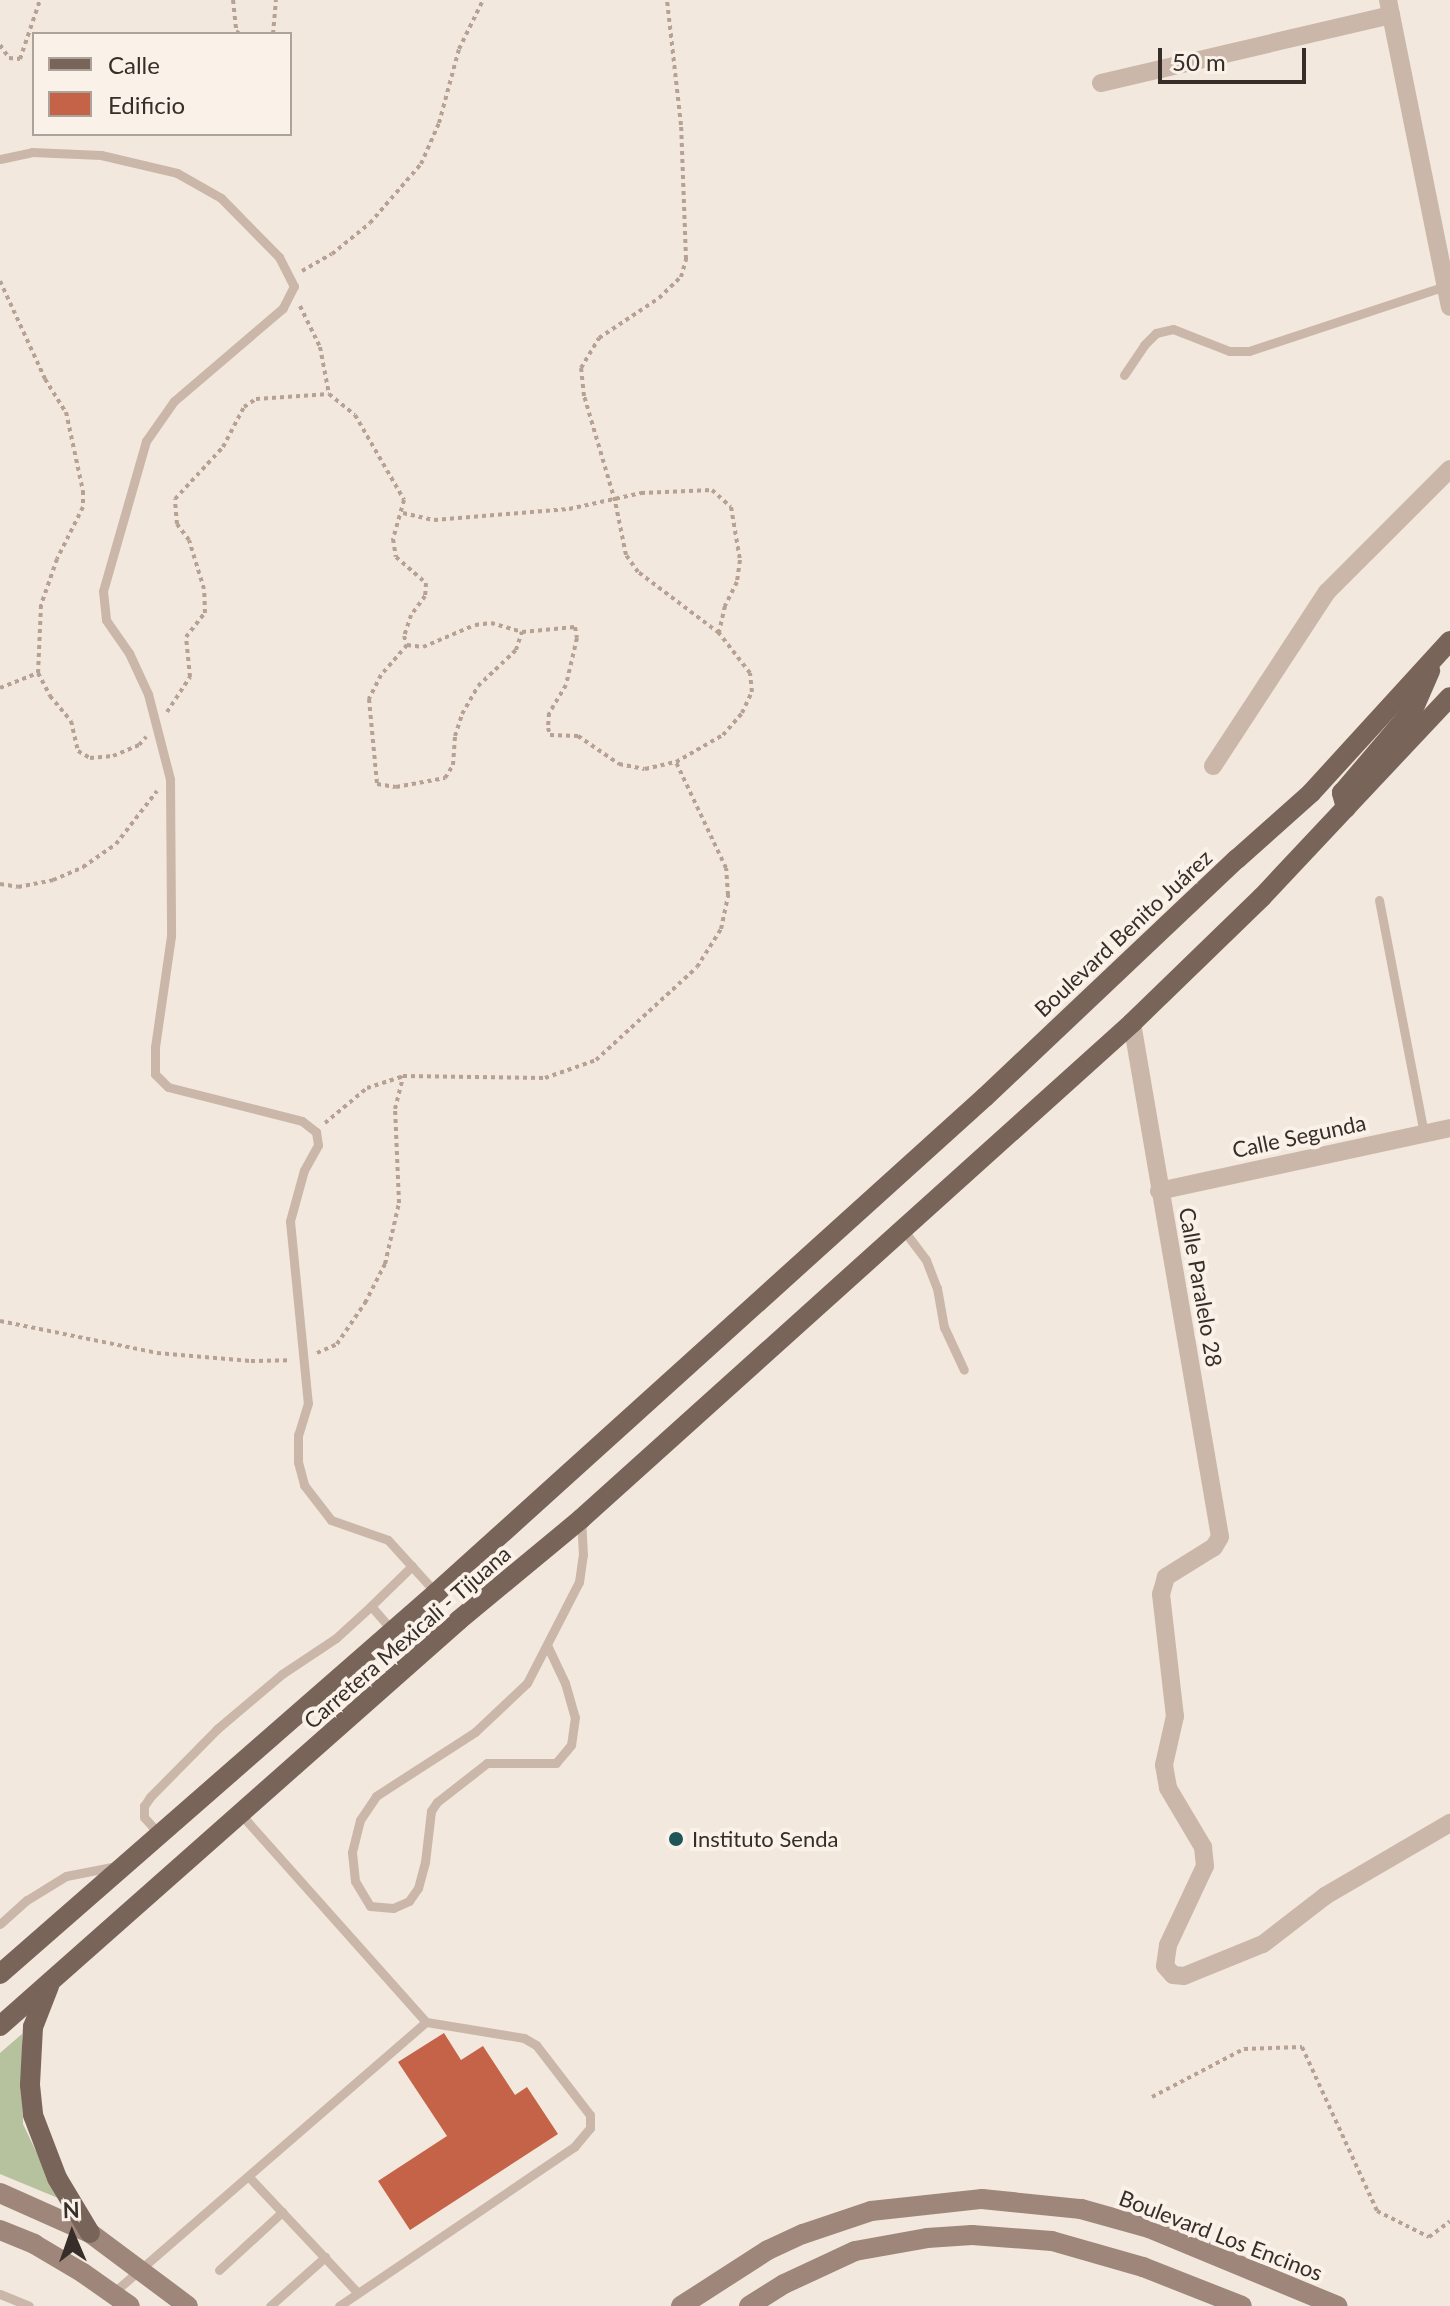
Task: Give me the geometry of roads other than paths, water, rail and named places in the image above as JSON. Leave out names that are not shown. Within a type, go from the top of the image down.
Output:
[{"type":"main road","name":"Boulevard Benito Juárez","points":[[817,1248],[1311,793],[1450,641]]},
{"type":"main road","points":[[1346,808],[1342,793],[1413,710],[1433,660]]},
{"type":"main road","points":[[902,1228],[1132,1023],[1346,808],[1450,697]]},
{"type":"main road","name":"Carretera Mexicali - Tijuana","points":[[0,2026],[581,1519],[902,1228]]},
{"type":"main road","name":"Carretera Mexicali - Tijuana","points":[[0,1974],[436,1593],[817,1248]]},
{"type":"main road","points":[[50,1984],[33,2027],[30,2085],[33,2115],[38,2136],[57,2178],[90,2233]]},
{"type":"main road","points":[[0,2193],[90,2233],[188,2306]]},
{"type":"main road","name":"Boulevard Los Encinos","points":[[681,2306],[768,2250],[803,2234],[871,2211],[982,2199],[1081,2209],[1149,2228],[1337,2306]]},
{"type":"main road","points":[[0,2230],[34,2244],[121,2300]]},
{"type":"main road","points":[[749,2306],[784,2284],[855,2251],[927,2238],[972,2235],[1052,2241],[1143,2267],[1242,2306]]},
{"type":"street","points":[[1101,83],[1390,8],[1450,307]]},
{"type":"street","points":[[1213,766],[1327,592],[1450,469]]},
{"type":"street","name":"Calle Paralelo 28","points":[[1132,1023],[1220,1537],[1206,1553],[1166,1577],[1161,1594],[1175,1716],[1164,1765],[1168,1788],[1203,1847],[1205,1866],[1168,1945],[1165,1966],[1173,1975],[1184,1976],[1208,1969],[1263,1944],[1325,1896],[1450,1823]]},
{"type":"street","name":"Calle Segunda","points":[[1159,1191],[1450,1128]]},
{"type":"lane","points":[[0,159],[32,152],[101,155],[177,173],[221,198],[279,257],[294,286],[283,308],[174,401],[146,441],[103,591],[106,620],[129,653],[157,725],[170,779],[171,936],[155,1047],[155,1074],[168,1087],[302,1121],[316,1132],[318,1145],[304,1170],[290,1221],[301,1360],[308,1403],[298,1435],[298,1462],[304,1485],[331,1520],[388,1540],[436,1593]]},
{"type":"lane","points":[[1124,375],[1156,333],[1173,329],[1229,351],[1249,351],[1445,286]]},
{"type":"lane","points":[[1379,900],[1424,1133]]},
{"type":"lane","points":[[902,1228],[926,1260],[937,1288],[944,1327],[964,1370]]},
{"type":"lane","points":[[547,1645],[565,1683],[575,1717],[571,1745],[556,1763],[487,1763],[437,1802],[431,1811],[425,1862],[418,1888],[409,1901],[393,1908],[370,1906],[355,1881],[352,1852],[360,1820],[376,1796],[475,1732],[527,1683],[579,1582],[583,1555],[581,1519]]},
{"type":"lane","points":[[161,1836],[144,1817],[144,1806],[150,1797],[217,1729],[282,1674],[336,1638],[412,1566]]},
{"type":"lane","points":[[371,1606],[417,1659]]},
{"type":"lane","points":[[241,1814],[426,2022],[524,2038],[536,2045],[590,2115],[590,2128],[574,2147],[339,2306]]},
{"type":"lane","points":[[0,1924],[27,1900],[66,1876],[128,1864]]},
{"type":"lane","points":[[121,2300],[143,2270],[426,2022]]},
{"type":"lane","points":[[249,2177],[358,2293]]},
{"type":"lane","points":[[219,2270],[282,2212]]},
{"type":"lane","points":[[270,2306],[325,2257]]},
{"type":"lane","points":[[0,2294],[29,2306]]},
{"type":"place","name":"Instituto Senda","points":[[676,1839]]}]
